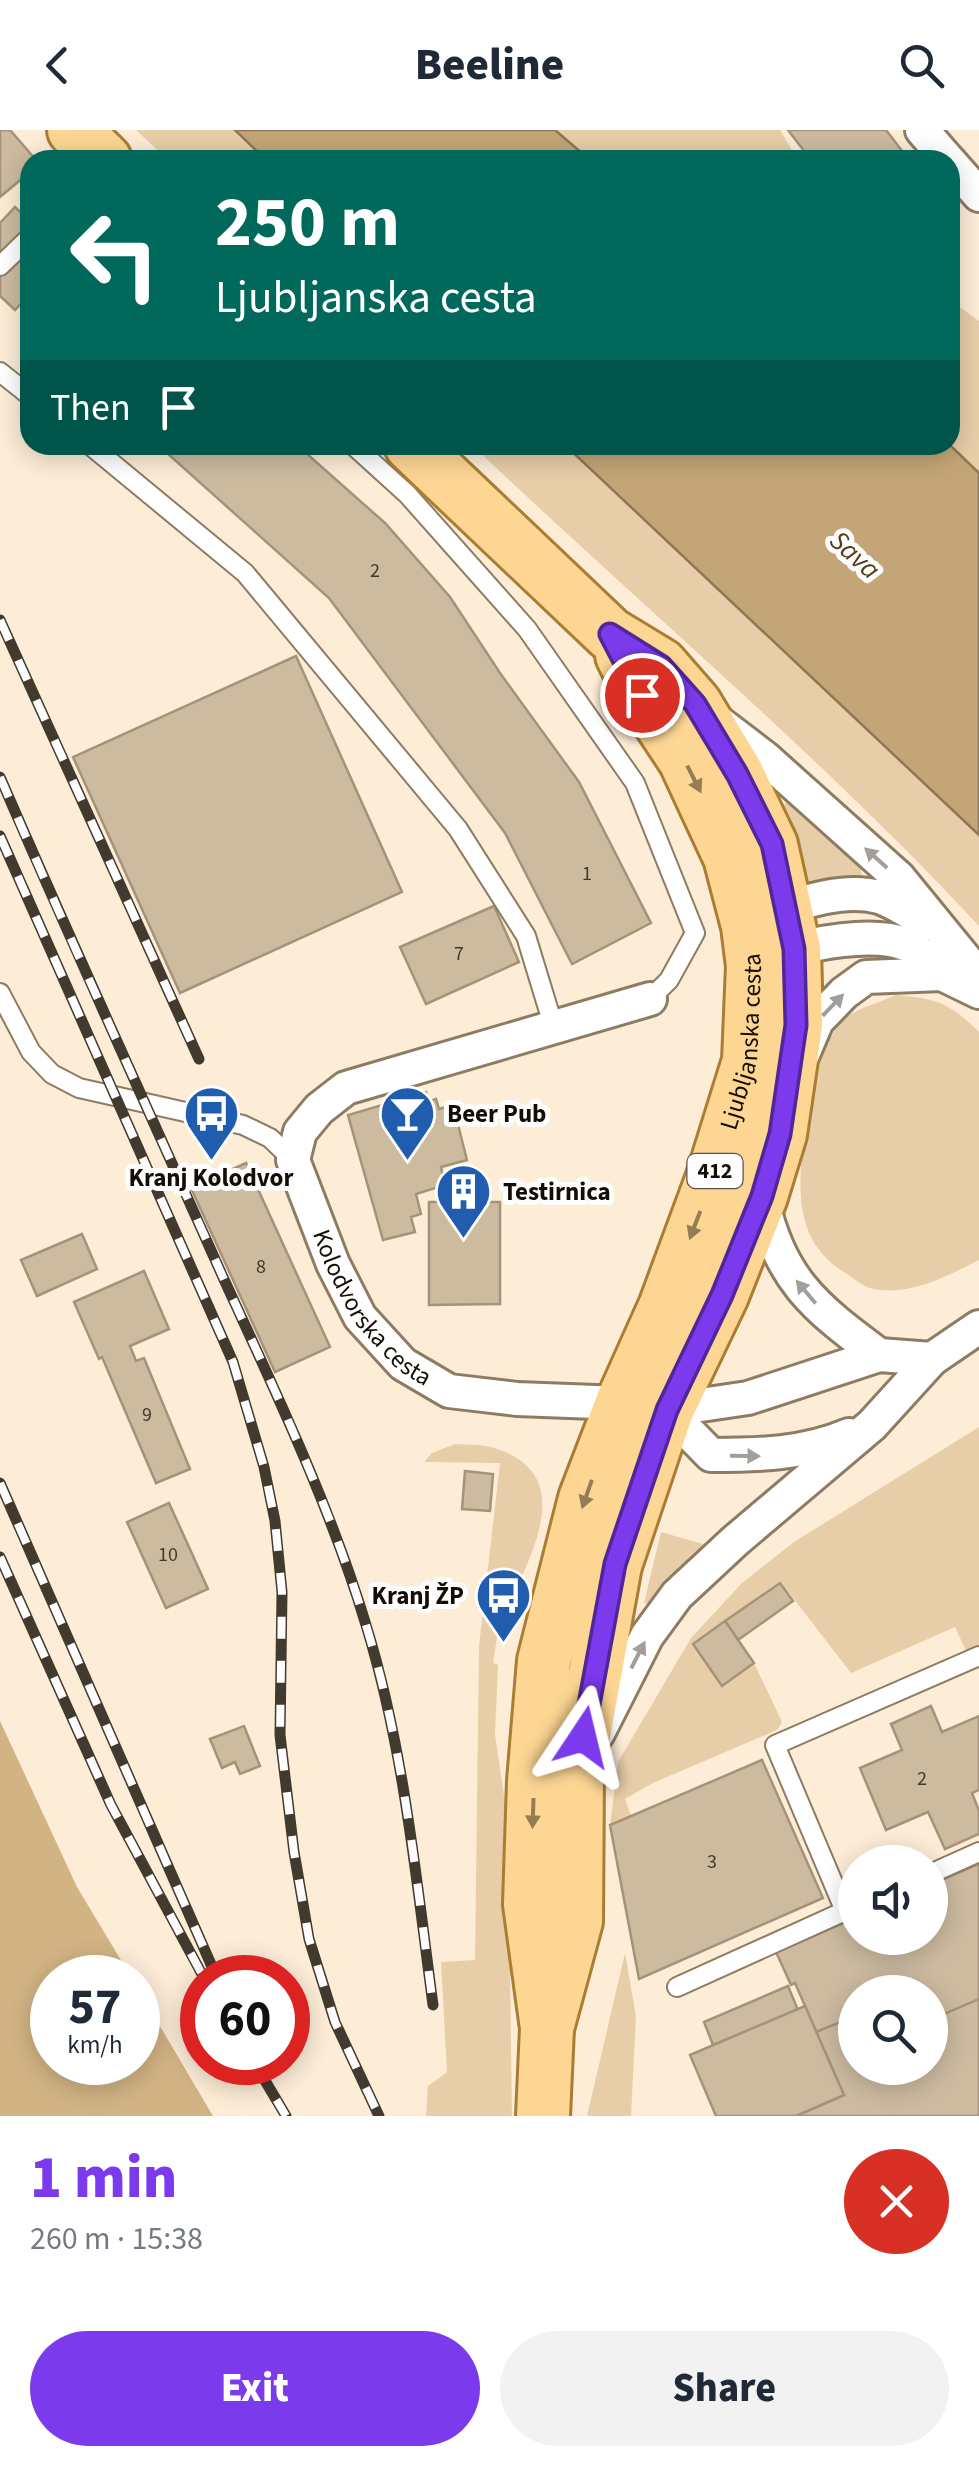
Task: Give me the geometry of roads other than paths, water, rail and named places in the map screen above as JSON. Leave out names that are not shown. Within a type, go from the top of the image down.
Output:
[{"type":"main road","points":[[74,130],[95,150]]},
{"type":"main road","name":"412","points":[[422,455],[610,634],[661,666],[695,704],[737,774],[772,844],[770,937],[796,1025],[780,1134],[762,1196],[722,1295],[644,1407],[577,1772]]},
{"type":"main road","name":"Ljubljanska cesta","points":[[543,2116],[547,2028],[530,1904],[534,1782],[544,1661],[584,1499],[644,1407],[665,1307],[712,1180],[750,1060],[770,937],[684,760],[642,695],[610,634]]},
{"type":"main road","name":"Ljubljanska cesta","points":[[547,2028],[576,1921],[577,1772]]},
{"type":"street","points":[[922,130],[939,150]]},
{"type":"street","points":[[960,173],[979,195]]},
{"type":"street","points":[[695,704],[765,758],[899,878],[979,976]]},
{"type":"street","points":[[770,937],[846,895],[879,897],[940,930]]},
{"type":"street","points":[[770,937],[869,938],[908,944],[942,974],[979,992]]},
{"type":"street","points":[[788,1090],[817,1021],[844,993],[866,977],[942,974]]},
{"type":"street","points":[[293,1160],[300,1132],[318,1109],[346,1088],[650,999]]},
{"type":"street","name":"Kolodvorska cesta","points":[[293,1160],[333,1264],[360,1318],[403,1364],[449,1391],[517,1400],[644,1407]]},
{"type":"street","points":[[762,1196],[768,1227],[784,1264],[812,1301],[880,1356]]},
{"type":"street","name":"Ljubljanska cesta","points":[[577,1772],[647,1636],[677,1595],[872,1425],[932,1358],[979,1327]]},
{"type":"street","points":[[644,1407],[748,1398],[880,1356],[932,1358]]},
{"type":"street","name":"Ljubljanska cesta","points":[[644,1407],[710,1455],[765,1456],[826,1445],[872,1425]]},
{"type":"lane","points":[[0,266],[20,247]]},
{"type":"lane","points":[[0,372],[20,388]]},
{"type":"lane","points":[[102,455],[246,572],[458,829],[526,936],[554,1028]]},
{"type":"lane","points":[[364,455],[407,494],[527,629],[635,783],[696,933],[669,980],[650,999]]},
{"type":"lane","points":[[0,994],[30,1052],[52,1074],[78,1088],[242,1125],[270,1138],[293,1160]]},
{"type":"lane","points":[[838,1883],[775,1745],[979,1656]]},
{"type":"lane","points":[[948,1866],[979,1852]]},
{"type":"lane","points":[[677,1986],[838,1914]]},
{"type":"water","points":[[235,130],[555,130],[578,150],[256,150]]},
{"type":"water","name":"Sava","points":[[576,455],[960,455],[979,473],[979,835]]},
{"type":"railway","points":[[0,620],[199,1059]]},
{"type":"railway","points":[[0,777],[300,1448],[352,1580],[379,1672],[399,1766],[433,2005]]},
{"type":"railway","points":[[0,836],[233,1362],[264,1467],[275,1521],[282,1592],[280,1735],[309,1939],[335,2022],[379,2116]]},
{"type":"railway","points":[[0,1483],[207,1955]]},
{"type":"railway","points":[[0,1557],[111,1805],[192,1955]]},
{"type":"railway","points":[[268,2085],[286,2116]]},
{"type":"place","name":"Kranj Kolodvor","points":[[211,1163]]},
{"type":"place","name":"Beer Pub","points":[[408,1163]]},
{"type":"place","name":"Testirnica","points":[[464,1241]]},
{"type":"place","name":"Kranj ŽP","points":[[503,1645]]}]
